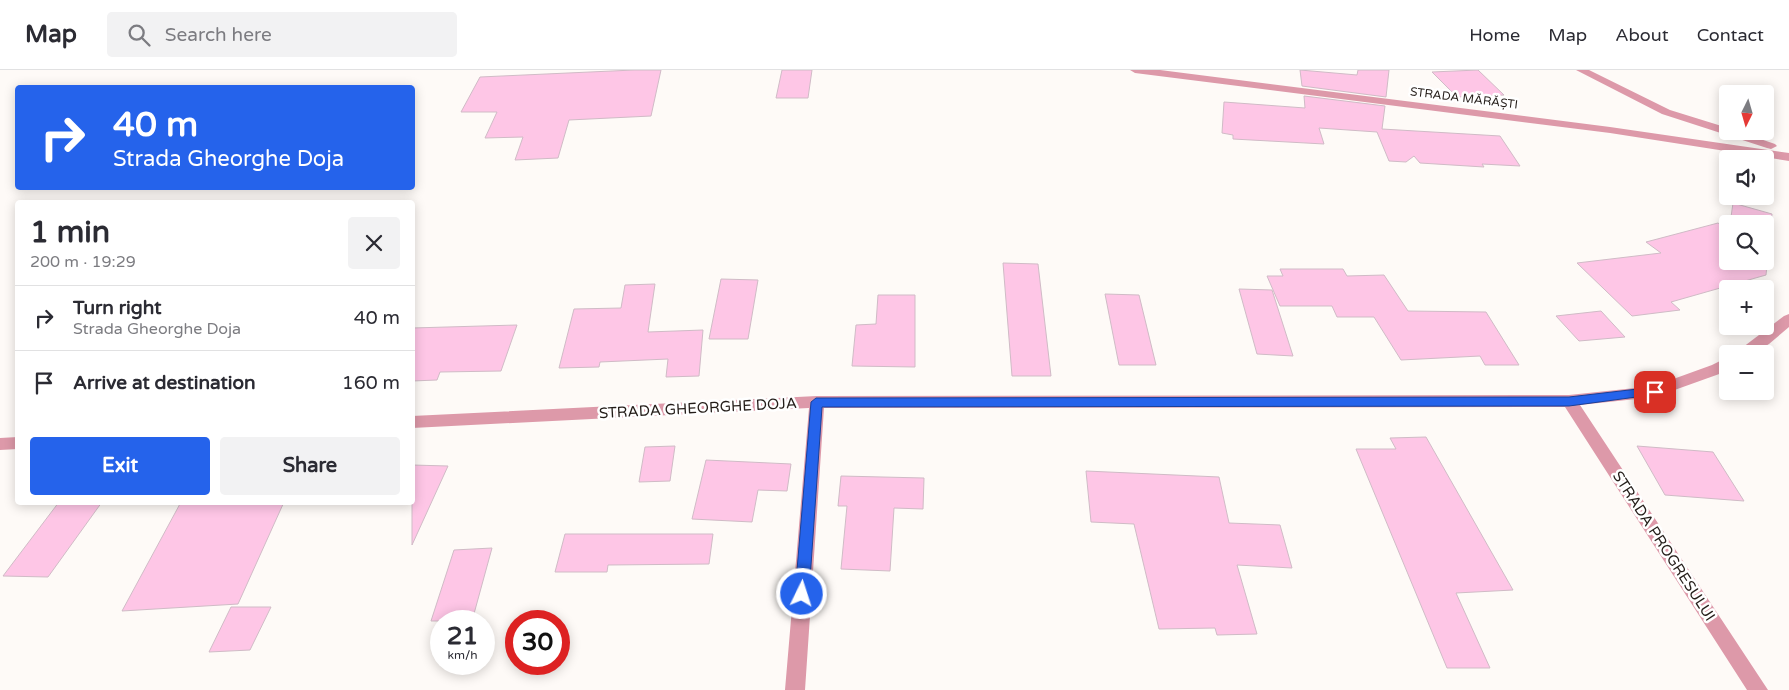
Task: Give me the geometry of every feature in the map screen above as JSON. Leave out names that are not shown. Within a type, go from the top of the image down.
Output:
[{"type":"street","name":"STRADA MĂRĂȘTI","points":[[1136,70],[1610,130],[1789,157]]},
{"type":"street","points":[[1581,70],[1666,112],[1708,128],[1789,152]]},
{"type":"street","points":[[1756,345],[1789,319]]},
{"type":"street","name":"STRADA GHEORGHE DOJA","points":[[415,422],[816,402],[1569,401],[1655,392],[1719,368]]},
{"type":"street","name":"STRADA PROGRESULUI","points":[[1569,401],[1758,690]]},
{"type":"street","points":[[795,690],[816,402]]},
{"type":"street","points":[[0,444],[15,443]]},
{"type":"building","points":[[661,70],[651,116],[569,120],[558,158],[515,160],[523,137],[485,138],[497,112],[461,112],[480,77]]},
{"type":"building","points":[[782,70],[812,70],[808,98],[776,98]]},
{"type":"building","points":[[1300,70],[1357,75],[1358,70],[1389,70],[1386,97],[1302,86]]},
{"type":"building","points":[[1478,70],[1504,95],[1457,97],[1432,72]]},
{"type":"building","points":[[1304,96],[1385,106],[1382,129],[1500,136],[1520,166],[1482,164],[1484,167],[1420,163],[1414,156],[1406,162],[1389,161],[1377,132],[1319,128],[1324,144],[1233,139],[1233,135],[1222,133],[1224,102],[1305,108]]},
{"type":"building","points":[[1733,205],[1740,205],[1772,214],[1772,215],[1731,215]]},
{"type":"building","points":[[1718,223],[1719,270],[1766,270],[1766,275],[1748,280],[1719,280],[1719,288],[1671,302],[1680,310],[1632,316],[1577,263],[1661,253],[1646,242]]},
{"type":"building","points":[[1003,263],[1038,264],[1051,376],[1012,376]]},
{"type":"building","points":[[1280,269],[1343,269],[1347,276],[1384,275],[1408,311],[1486,312],[1519,365],[1485,365],[1480,356],[1401,360],[1374,317],[1337,317],[1332,306],[1280,306],[1267,276],[1283,276]]},
{"type":"building","points":[[721,279],[758,280],[748,339],[709,339]]},
{"type":"building","points":[[655,284],[648,332],[703,330],[699,376],[666,377],[668,359],[600,362],[599,367],[559,368],[574,309],[621,308],[625,285]]},
{"type":"building","points":[[1239,289],[1272,290],[1293,356],[1257,354]]},
{"type":"building","points":[[1105,294],[1139,295],[1156,365],[1119,365]]},
{"type":"building","points":[[878,295],[915,295],[915,367],[852,366],[856,325],[876,324]]},
{"type":"building","points":[[1601,311],[1625,337],[1579,341],[1556,316]]},
{"type":"building","points":[[517,325],[501,371],[440,372],[437,380],[415,381],[415,328]]},
{"type":"building","points":[[1426,437],[1513,590],[1456,593],[1490,668],[1447,668],[1356,449],[1396,449],[1390,438]]},
{"type":"building","points":[[675,446],[670,481],[639,482],[645,447]]},
{"type":"building","points":[[1637,446],[1713,452],[1744,501],[1665,495]]},
{"type":"building","points":[[706,460],[791,464],[787,491],[758,490],[752,522],[692,519]]},
{"type":"building","points":[[415,465],[448,466],[412,545],[412,505],[415,505]]},
{"type":"building","points":[[1086,471],[1219,477],[1229,523],[1280,525],[1292,568],[1237,565],[1257,634],[1217,635],[1215,628],[1159,629],[1134,524],[1091,522]]},
{"type":"building","points":[[841,476],[924,478],[923,509],[894,508],[890,571],[841,569],[847,506],[838,506]]},
{"type":"building","points":[[57,505],[100,505],[48,577],[3,576]]},
{"type":"building","points":[[179,505],[283,505],[238,604],[122,611]]},
{"type":"building","points":[[565,534],[713,534],[709,564],[608,565],[607,572],[555,572]]},
{"type":"building","points":[[492,548],[475,610],[435,610],[454,550]]},
{"type":"building","points":[[231,607],[271,607],[250,650],[209,652]]},
{"type":"route","points":[[802,594],[816,402],[1569,401],[1655,392]]}]
